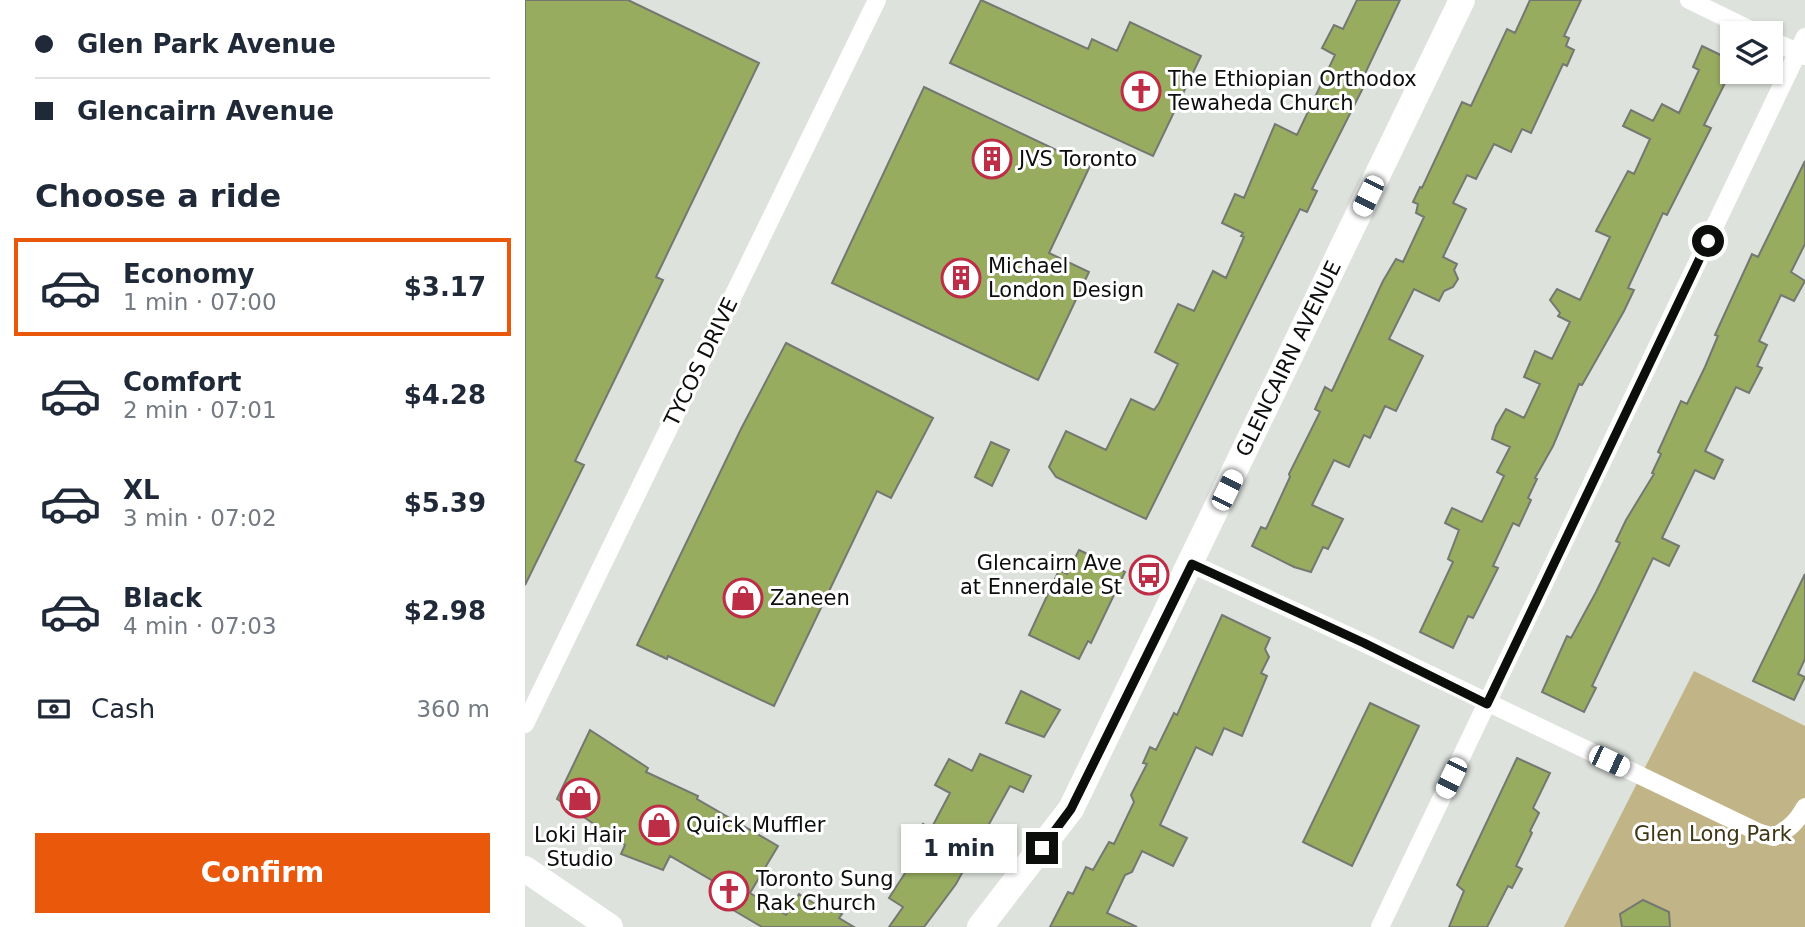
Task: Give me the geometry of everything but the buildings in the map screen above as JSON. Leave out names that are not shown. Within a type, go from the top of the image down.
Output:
[{"type":"street","name":"TYCOS DRIVE","points":[[525,724],[877,0]]},
{"type":"street","name":"GLENCAIRN AVENUE","points":[[980,927],[1071,809],[1192,564],[1462,0]]},
{"type":"street","points":[[1689,0],[1732,21]]},
{"type":"street","points":[[1380,927],[1803,48],[1783,43]]},
{"type":"street","points":[[1192,564],[1364,643],[1760,833],[1774,837],[1783,832],[1797,823],[1805,807]]},
{"type":"street","points":[[525,869],[596,923]]},
{"type":"green space","name":"Glen Long Park","points":[[1694,671],[1805,726],[1805,927],[1564,927]]},
{"type":"place","name":"The Ethiopian Orthodox Tewaheda Church","points":[[1141,91]]},
{"type":"place","name":"JVS Toronto","points":[[992,159]]},
{"type":"place","name":"Michael London Design","points":[[961,278]]},
{"type":"place","name":"Glencairn Ave at Ennerdale St","points":[[1149,575]]},
{"type":"place","name":"Zaneen","points":[[743,598]]},
{"type":"place","name":"Loki Hair Studio","points":[[580,798]]},
{"type":"place","name":"Quick Muffler","points":[[659,825]]},
{"type":"place","name":"Toronto Sung Rak Church","points":[[729,891]]},
{"type":"route","points":[[1042,848],[1071,809],[1192,564],[1364,643],[1487,704],[1708,241]]}]
